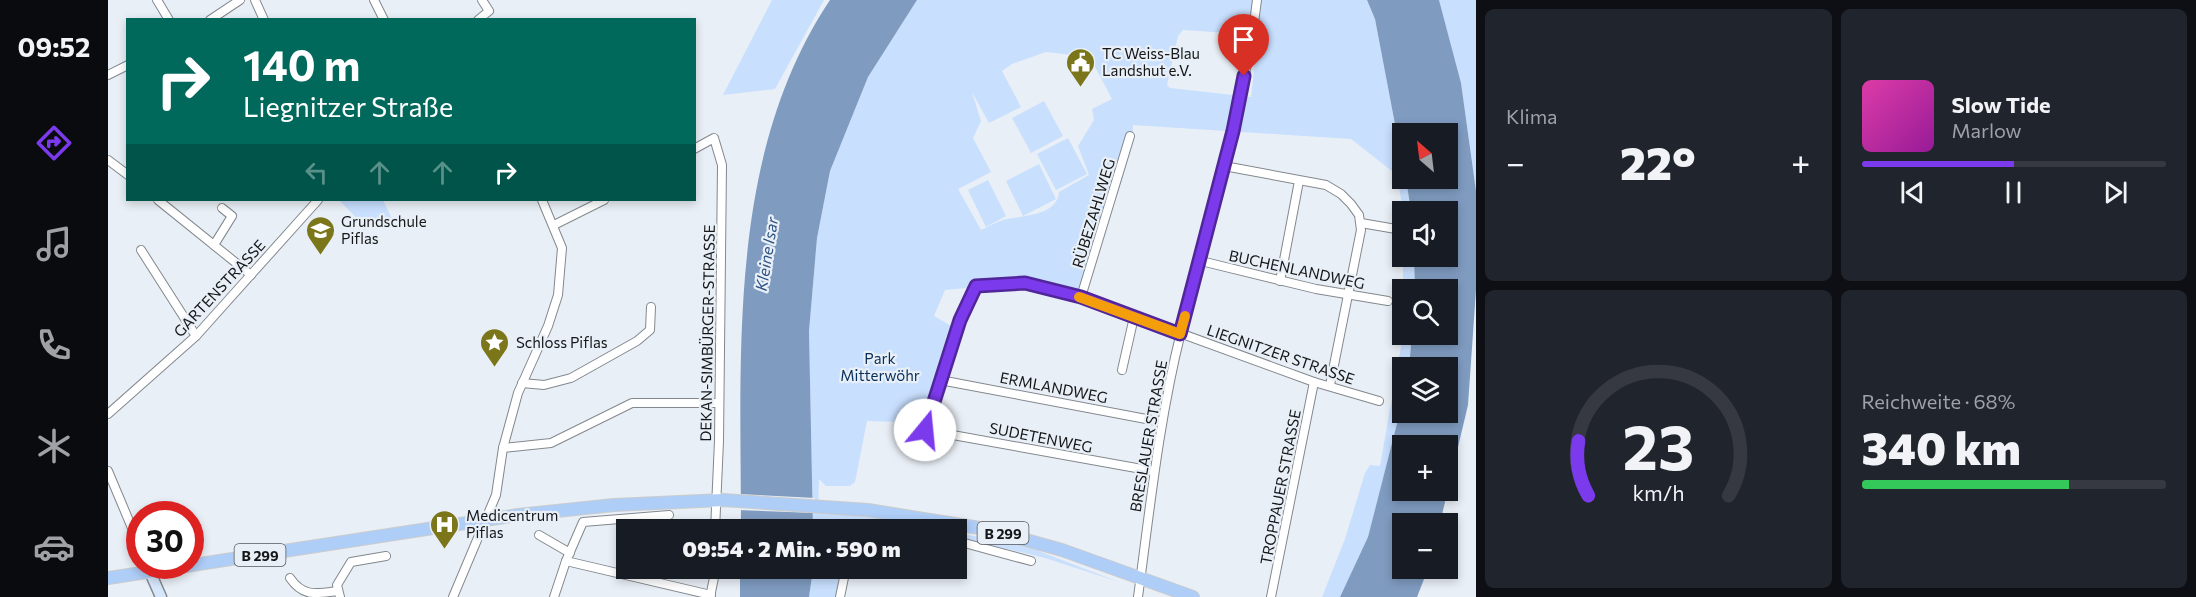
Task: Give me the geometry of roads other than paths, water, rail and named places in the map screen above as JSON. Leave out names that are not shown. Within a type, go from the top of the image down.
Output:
[{"type":"main road","name":"B 299","points":[[204,561],[486,520],[603,506],[719,500],[833,507],[986,528],[1140,576],[1193,597]]},
{"type":"main road","name":"B 299","points":[[108,578],[126,574]]},
{"type":"street","points":[[157,0],[168,18]]},
{"type":"street","points":[[213,18],[240,0]]},
{"type":"street","points":[[255,0],[263,18]]},
{"type":"street","points":[[374,0],[383,18]]},
{"type":"street","points":[[480,18],[489,11],[482,0]]},
{"type":"street","name":"BRESLAUER STRASSE","points":[[1138,597],[1153,471],[1162,422],[1180,334],[1201,261],[1224,166],[1252,39],[1257,0]]},
{"type":"street","points":[[108,75],[126,66]]},
{"type":"street","name":"RÜBEZAHLWEG","points":[[1081,297],[1130,136]]},
{"type":"street","name":"DEKAN-SIMBÜRGER-STRASSE","points":[[696,148],[714,138],[722,165],[718,403],[719,500],[716,519]]},
{"type":"street","points":[[108,160],[126,174]]},
{"type":"street","points":[[1224,166],[1326,185],[1351,204],[1361,223],[1330,385]]},
{"type":"street","points":[[1280,281],[1299,181]]},
{"type":"street","points":[[160,201],[251,275]]},
{"type":"street","name":"GARTENSTRASSE","points":[[108,414],[196,336],[317,201]]},
{"type":"street","points":[[453,597],[496,495],[503,448],[522,382],[549,326],[560,287],[562,248],[542,201]]},
{"type":"street","points":[[554,225],[602,201]]},
{"type":"street","points":[[214,245],[232,216],[222,208]]},
{"type":"street","points":[[1361,223],[1392,228]]},
{"type":"street","points":[[141,250],[196,336]]},
{"type":"street","name":"BUCHENLANDWEG","points":[[1201,261],[1280,281],[1388,301]]},
{"type":"street","name":"LIEGNITZER STRASSE","points":[[925,430],[967,301],[976,286],[1025,283],[1081,297],[1314,382],[1379,401]]},
{"type":"street","points":[[522,382],[544,385],[556,383],[637,341],[650,330],[651,307]]},
{"type":"street","points":[[1122,370],[1134,317]]},
{"type":"street","name":"ERMLANDWEG","points":[[940,380],[1162,422]]},
{"type":"street","name":"TROPPAUER STRASSE","points":[[1271,597],[1314,382]]},
{"type":"street","points":[[503,448],[551,443],[632,403],[718,403]]},
{"type":"street","name":"SUDETENWEG","points":[[925,430],[1153,471]]},
{"type":"street","points":[[108,471],[126,514]]},
{"type":"street","points":[[554,597],[583,522],[669,515]]},
{"type":"street","points":[[539,535],[568,557],[711,596],[714,579]]},
{"type":"street","points":[[967,544],[1031,561]]},
{"type":"street","points":[[290,578],[305,594],[339,594],[341,577],[351,562],[386,556]]},
{"type":"street","points":[[153,579],[161,597]]},
{"type":"street","points":[[840,597],[844,579]]},
{"type":"water","name":"Kleine Isar","points":[[830,0],[917,0],[868,77],[830,171],[817,238],[809,331],[813,519],[741,519],[740,394],[747,256],[757,189],[773,123],[797,60]]},
{"type":"water","points":[[1367,0],[1439,0],[1461,83],[1476,191],[1476,290],[1468,405],[1458,447],[1458,435],[1394,435],[1397,423],[1458,423],[1458,357],[1410,357],[1411,345],[1458,345],[1458,279],[1415,279],[1414,267],[1458,267],[1458,201],[1409,201],[1408,189],[1458,189],[1458,123],[1395,123],[1375,19]]},
{"type":"water","points":[[1392,443],[1392,501],[1445,501],[1442,513],[1392,513],[1392,579],[1424,579],[1417,597],[1340,597],[1368,537]]},
{"type":"water","points":[[740,579],[812,579],[809,597],[740,597]]},
{"type":"place","name":"TC Weiss-Blau Landshut e.V.","points":[[1081,88]]},
{"type":"place","name":"Grundschule Piflas","points":[[320,256]]},
{"type":"place","name":"Schloss Piflas","points":[[495,368]]},
{"type":"place","name":"Medicentrum Piflas","points":[[445,550]]},
{"type":"park label","name":"Park Mitterwöhr","points":[[880,366]]}]
